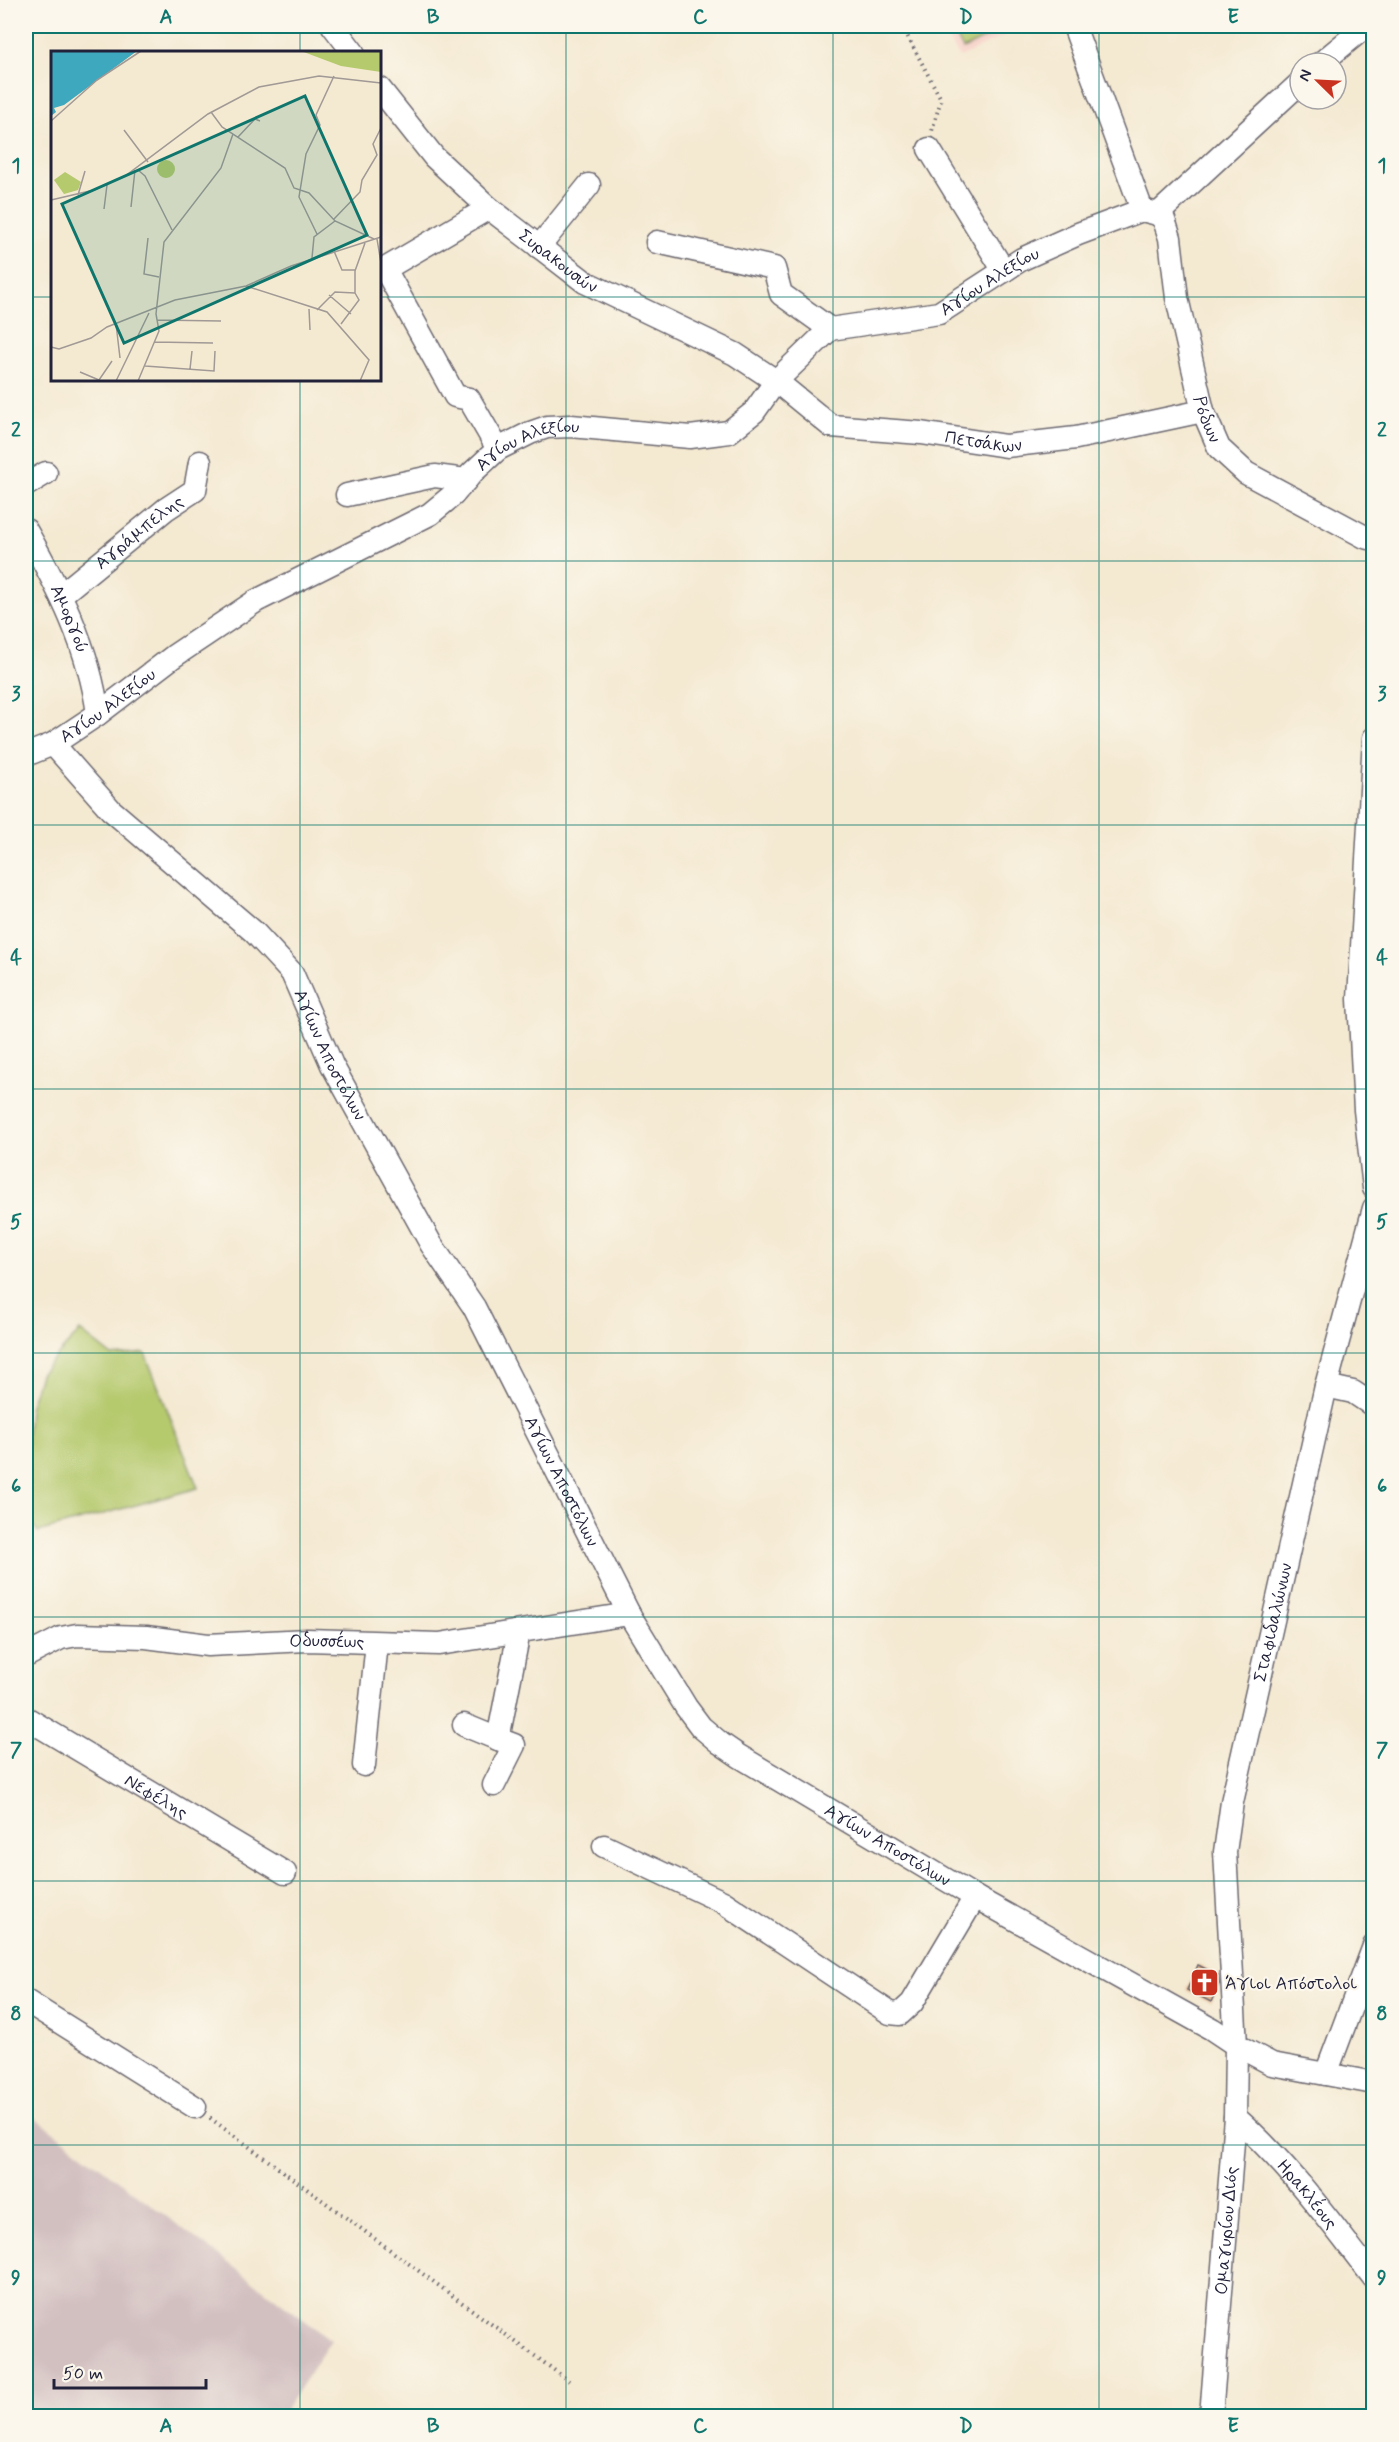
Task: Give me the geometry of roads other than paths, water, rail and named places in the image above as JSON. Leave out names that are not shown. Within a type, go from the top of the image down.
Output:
[{"type":"street","points":[[333,26],[352,51]]},
{"type":"street","name":"Ρόδων","points":[[1074,26],[1150,212],[1164,220],[1170,238],[1177,298],[1203,411],[1220,448],[1246,473],[1365,537],[1374,539]]},
{"type":"street","points":[[1336,51],[1366,26]]},
{"type":"street","name":"Συρακουσών","points":[[381,90],[400,118],[434,157],[489,208],[585,282],[735,354],[776,381]]},
{"type":"street","name":"Αγίου Αλεξίου","points":[[26,755],[53,744],[98,714],[214,627],[256,601],[430,514],[453,495],[498,449],[547,427],[571,426],[690,437],[729,432],[754,412],[776,381],[830,329],[939,313],[1022,259],[1078,234],[1150,212],[1288,93]]},
{"type":"street","points":[[929,149],[1005,271]]},
{"type":"street","points":[[539,247],[589,185]]},
{"type":"street","points":[[489,208],[385,269],[455,396],[469,399],[498,449]]},
{"type":"street","points":[[657,242],[774,268],[781,294],[830,329]]},
{"type":"street","name":"Πετσάκων","points":[[776,381],[831,426],[921,433],[1006,446],[1076,438],[1203,411]]},
{"type":"street","name":"Αγράμπελης","points":[[62,594],[166,508],[195,490],[200,462]]},
{"type":"street","points":[[26,485],[46,473]]},
{"type":"street","name":"Αγίου Αλεξίου","points":[[347,495],[435,476],[466,480]]},
{"type":"street","name":"Αμοργού","points":[[26,530],[62,594],[94,683],[98,714]]},
{"type":"street","points":[[1374,738],[1359,999],[1365,1110],[1374,1188]]},
{"type":"street","name":"Αγίων Αποστόλων","points":[[53,744],[111,810],[254,932],[292,973],[332,1065],[431,1244],[479,1316],[629,1614],[686,1707],[702,1727],[720,1743],[975,1897],[1212,2029],[1236,2045],[1272,2064],[1374,2083]]},
{"type":"street","name":"Σταφιδαλώνων","points":[[1236,2045],[1225,1852],[1232,1802],[1326,1386],[1374,1208]]},
{"type":"street","points":[[1326,1386],[1353,1392],[1374,1406]]},
{"type":"street","name":"Οδυσσέως","points":[[26,1656],[53,1641],[77,1635],[146,1637],[208,1645],[307,1640],[439,1644],[629,1614]]},
{"type":"street","points":[[498,1739],[519,1632]]},
{"type":"street","points":[[364,1765],[376,1643]]},
{"type":"street","name":"Νεφέλης","points":[[26,1718],[285,1873]]},
{"type":"street","points":[[464,1725],[514,1745],[494,1785]]},
{"type":"street","points":[[604,1846],[723,1902],[890,2013],[900,2014],[912,2002],[975,1897]]},
{"type":"street","points":[[1326,2074],[1374,1946]]},
{"type":"street","points":[[26,2001],[195,2107]]},
{"type":"street","name":"Ομαγυρίου Διός","points":[[1211,2416],[1235,2117],[1236,2045]]},
{"type":"street","name":"Ηρακλέους","points":[[1235,2117],[1262,2141],[1287,2169],[1374,2278]]},
{"type":"place","name":"Άγιοι Απόστολοι","points":[[1204,1983]]}]
